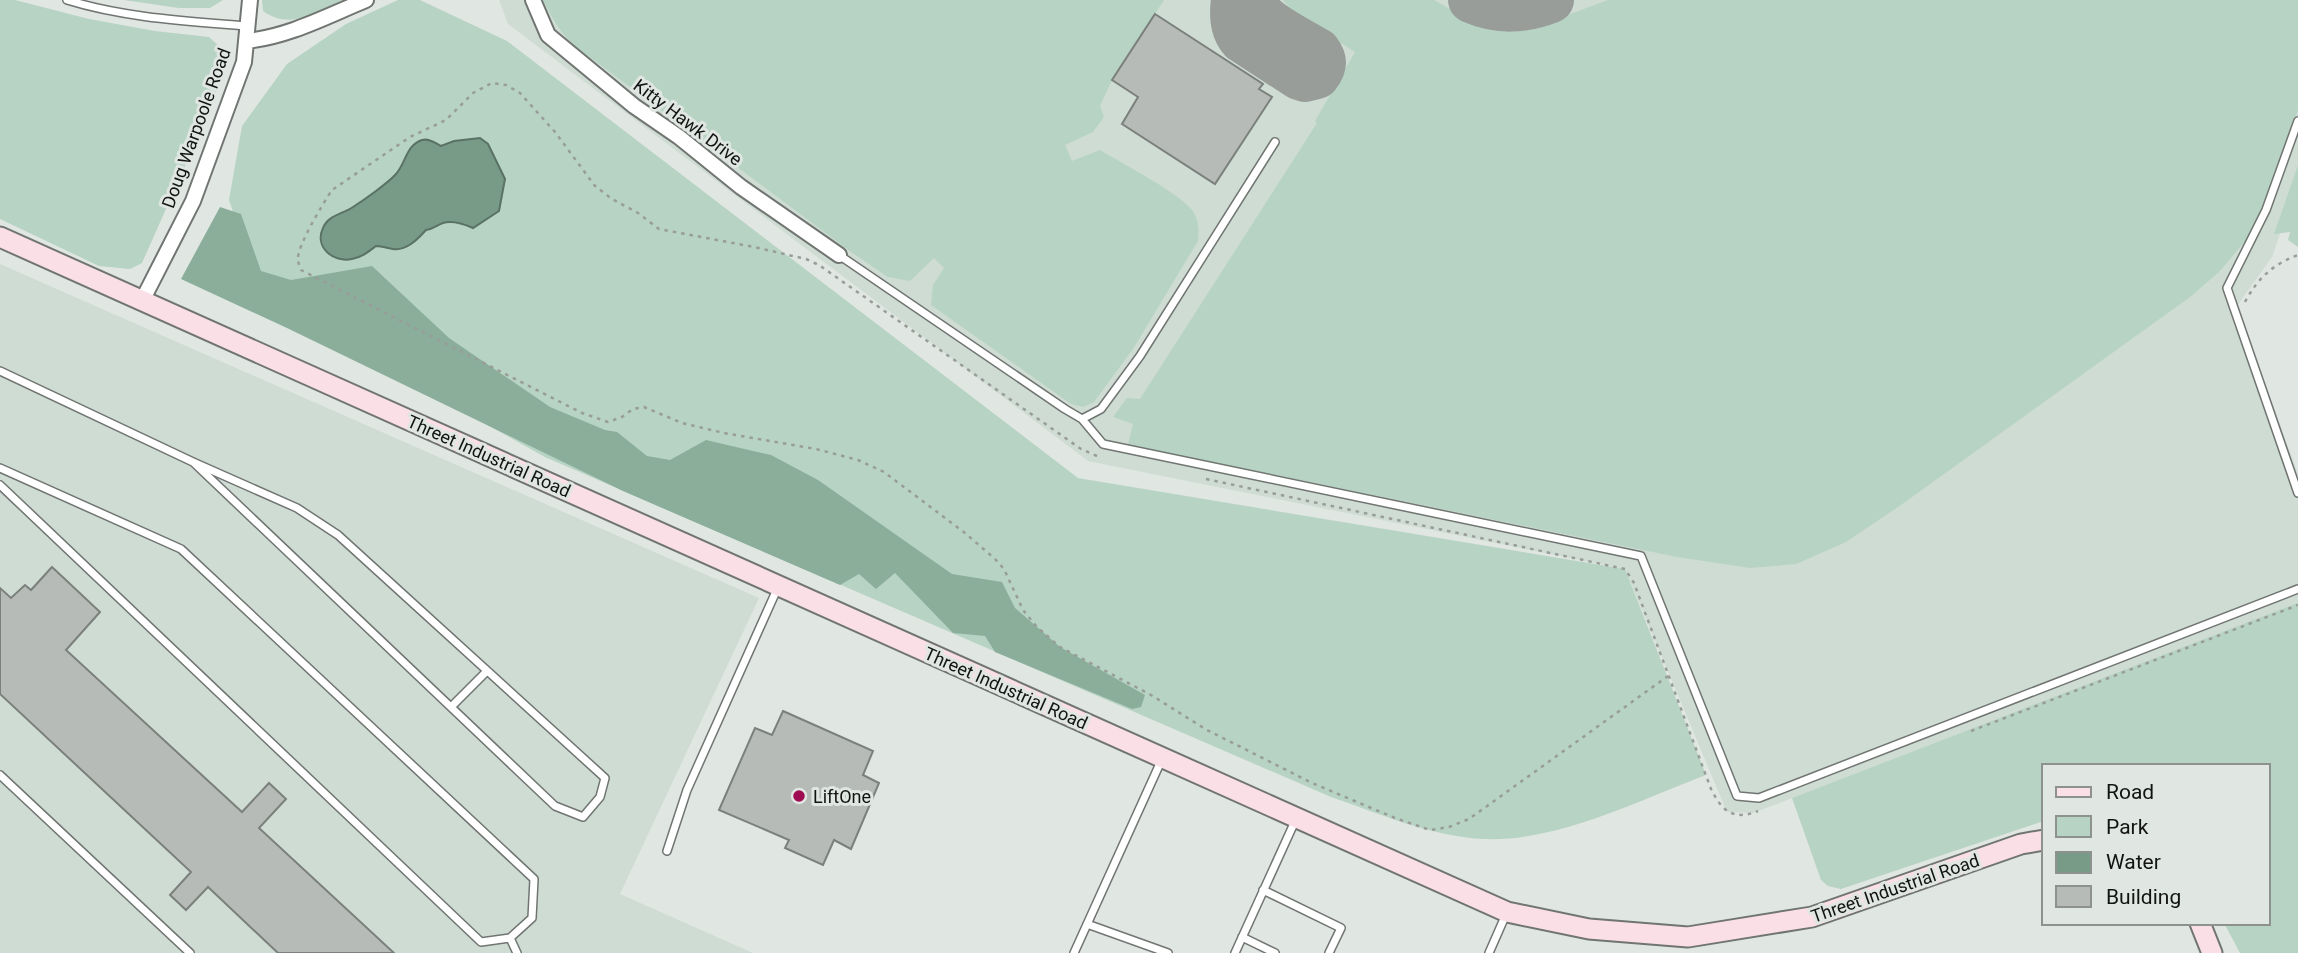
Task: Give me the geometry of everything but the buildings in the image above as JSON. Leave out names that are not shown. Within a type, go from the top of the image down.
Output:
[{"type":"street","name":"Doug Warpoole Road","points":[[142,301],[193,201],[244,62],[250,0]]},
{"type":"street","points":[[246,41],[269,39],[288,33],[366,0]]},
{"type":"street","name":"Kitty Hawk Drive","points":[[533,0],[548,35],[634,106],[679,137],[740,187],[839,255]]},
{"type":"street","name":"Threet Industrial Road","points":[[0,237],[1507,912],[1589,929],[1688,937],[1812,917],[2021,844],[2042,840]]},
{"type":"street","points":[[2201,925],[2213,953]]},
{"type":"lane","points":[[67,0],[86,6],[168,20],[247,26]]},
{"type":"lane","points":[[2298,121],[2266,210],[2227,288],[2298,493]]},
{"type":"lane","points":[[1082,419],[1101,409],[1140,356],[1275,142]]},
{"type":"lane","points":[[839,255],[1082,419],[1103,444],[1641,556],[1737,796],[1759,798],[2298,589]]},
{"type":"lane","points":[[0,371],[297,508],[338,535],[605,778],[600,797],[583,817],[555,806],[193,462]]},
{"type":"lane","points":[[0,468],[181,549],[534,879],[532,918],[510,938],[481,942],[0,485]]},
{"type":"lane","points":[[667,851],[687,790],[779,586]]},
{"type":"lane","points":[[451,707],[487,671]]},
{"type":"lane","points":[[1073,953],[1162,758]]},
{"type":"lane","points":[[0,775],[190,953]]},
{"type":"lane","points":[[1234,953],[1297,818]]},
{"type":"lane","points":[[1263,890],[1341,928],[1329,953]]},
{"type":"lane","points":[[1489,953],[1507,912]]},
{"type":"lane","points":[[1087,924],[1168,953]]},
{"type":"lane","points":[[1242,937],[1275,953]]},
{"type":"lane","points":[[510,938],[517,953]]},
{"type":"path","points":[[1108,458],[1082,449],[819,265],[806,259],[754,247],[659,229],[595,186],[555,132],[520,93],[506,85],[492,83],[473,93],[446,120],[410,137],[332,190],[317,214],[297,258],[301,270],[582,413],[608,422],[643,407],[682,423],[816,449],[858,460],[884,472],[995,559],[1004,569],[1023,610],[1037,627],[1060,647],[1151,695],[1207,730],[1312,783],[1430,830],[1449,827],[1469,819],[1668,676],[1634,583],[1625,569],[1204,479]]},
{"type":"path","points":[[2244,303],[2252,288],[2273,267],[2298,255]]},
{"type":"shaded area","points":[[499,0],[2298,0],[2298,181],[2272,257],[2237,306],[2298,474],[2298,604],[1753,813],[1727,812],[1625,569],[1088,461],[508,24]]},
{"type":"shaded area","points":[[220,207],[241,214],[261,271],[291,280],[372,266],[449,338],[550,407],[605,430],[617,432],[647,456],[670,460],[706,440],[771,455],[818,480],[952,574],[1002,582],[1015,608],[1060,647],[1145,695],[1141,707],[1132,709],[995,652],[985,636],[953,633],[895,573],[876,589],[859,574],[840,585],[623,491],[181,279]]},
{"type":"shaded area","points":[[0,264],[759,598],[620,894],[753,953],[0,953]]},
{"type":"green space","points":[[0,0],[15,0],[89,19],[155,31],[209,37],[218,45],[224,66],[213,103],[142,263],[130,269],[99,266],[0,219]]},
{"type":"green space","points":[[124,0],[223,0],[210,8],[179,8]]},
{"type":"green space","points":[[262,0],[343,0],[303,18],[283,19],[263,11]]},
{"type":"green space","points":[[398,0],[420,0],[507,41],[1078,478],[1625,569],[1706,775],[1598,818],[1541,834],[1485,839],[1446,834],[1407,824],[1331,797],[545,457],[368,359],[253,271],[229,200],[242,126],[287,64],[346,24]]},
{"type":"green space","points":[[543,0],[1164,0],[1112,80],[1100,106],[1104,117],[1093,132],[1065,145],[1072,161],[1100,150],[1174,195],[1194,213],[1198,225],[1198,241],[1133,349],[1094,402],[1083,407],[1071,404],[931,305],[933,285],[944,268],[934,258],[910,281],[888,277],[574,46],[562,33]]},
{"type":"green space","points":[[1283,0],[1434,0],[1480,26],[1517,30],[1541,25],[1608,0],[2298,0],[2298,110],[2268,194],[2247,239],[2219,272],[2190,297],[1846,542],[1796,564],[1750,568],[1677,557],[1128,445],[1133,424],[1113,417],[1127,398],[1140,399],[1317,123],[1315,121],[1355,52],[1307,23]]},
{"type":"green space","points":[[2298,165],[2298,247],[2288,240],[2290,232],[2274,234]]},
{"type":"green space","points":[[2298,603],[2298,953],[2240,953],[2225,925],[2270,925],[2270,764],[2042,764],[2042,822],[1841,889],[1828,886],[1821,880],[1792,798]]},
{"type":"water","points":[[480,138],[488,144],[505,179],[499,211],[473,228],[454,222],[443,223],[426,230],[407,247],[393,249],[376,246],[362,256],[352,259],[338,259],[323,247],[321,235],[325,224],[382,187],[399,170],[409,150],[417,142],[427,140],[441,146],[454,141]]},
{"type":"taxiway","points":[[1234,0],[1233,21],[1242,40],[1299,77],[1305,79],[1317,76],[1323,64],[1318,51],[1271,23],[1249,0]]},
{"type":"taxiway","points":[[1471,0],[1491,7],[1511,9],[1551,0]]},
{"type":"place","name":"LiftOne","points":[[799,796]]}]
